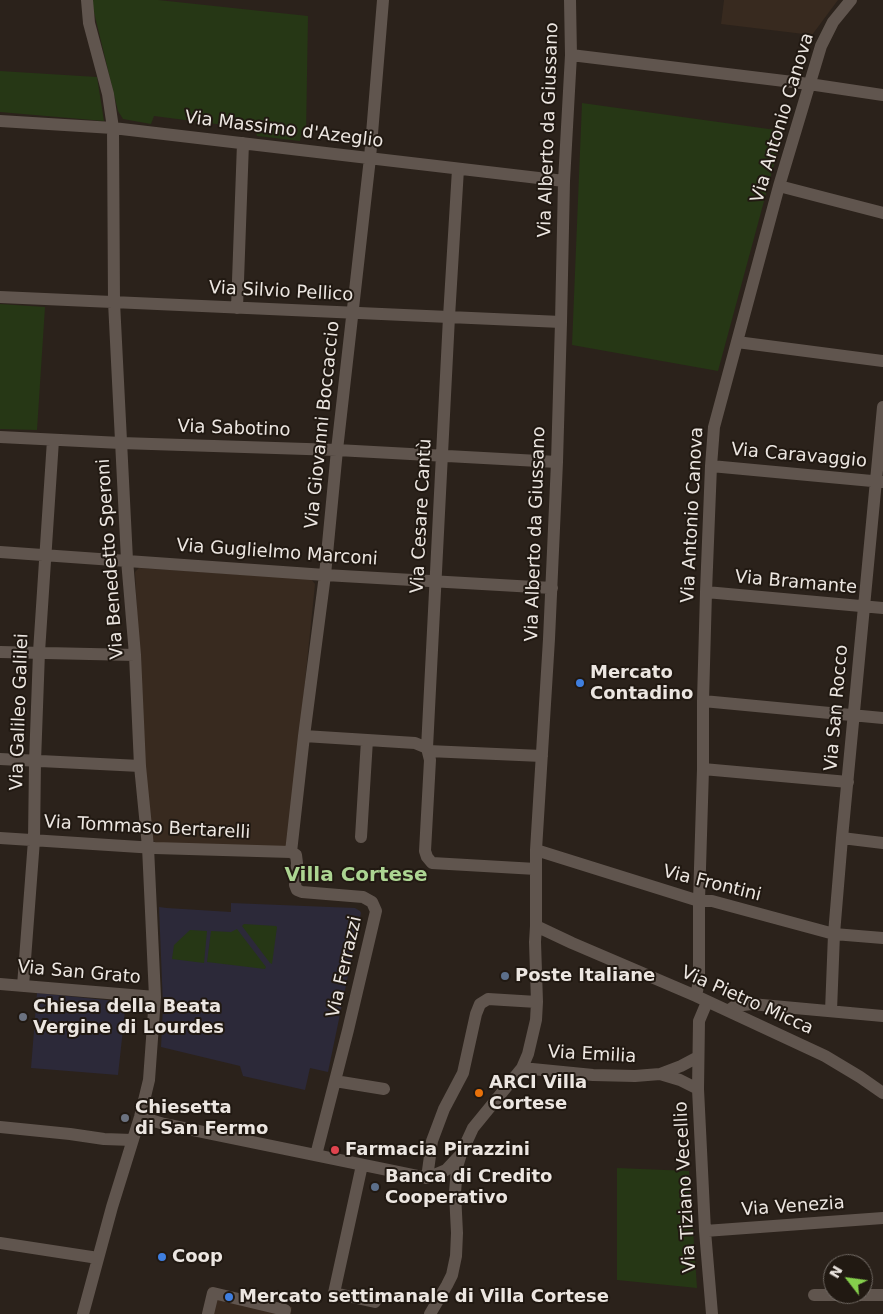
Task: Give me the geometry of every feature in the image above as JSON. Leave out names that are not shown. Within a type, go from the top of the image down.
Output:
[{"type":"street","name":"Via Benedetto Speroni","points":[[83,1314],[150,1080],[155,997],[148,847],[140,766],[136,655],[127,560],[114,302],[113,128],[108,94],[90,23],[87,0]]},
{"type":"street","name":"Via Giovanni Boccaccio","points":[[291,852],[325,575],[370,158],[383,0]]},
{"type":"street","name":"Via Alberto da Giussano","points":[[461,1154],[473,1128],[522,1068],[528,1054],[536,1020],[536,850],[552,588],[564,181],[570,55],[570,0]]},
{"type":"street","name":"Via Antonio Canova","points":[[701,999],[699,981],[699,901],[703,701],[714,427],[779,186],[821,46],[833,22],[851,0]]},
{"type":"street","points":[[570,55],[883,94]]},
{"type":"street","name":"Via Massimo d'Azeglio","points":[[0,121],[113,128],[564,181]]},
{"type":"street","points":[[237,308],[243,143]]},
{"type":"street","name":"Via Cesare Cantù","points":[[458,168],[442,456],[425,852],[432,863],[536,869]]},
{"type":"street","points":[[779,186],[883,213]]},
{"type":"street","name":"Via Silvio Pellico","points":[[0,297],[561,322]]},
{"type":"street","points":[[737,342],[883,361]]},
{"type":"street","name":"Via San Rocco","points":[[830,1011],[834,934],[863,606],[880,481],[883,407]]},
{"type":"street","name":"Via Sabotino","points":[[0,437],[337,450],[557,462]]},
{"type":"street","name":"Via Galileo Galilei","points":[[23,986],[34,840],[39,652],[52,440]]},
{"type":"street","name":"Via Caravaggio","points":[[711,466],[880,481]]},
{"type":"street","name":"Via Guglielmo Marconi","points":[[0,552],[325,575],[552,588]]},
{"type":"street","name":"Via Bramante","points":[[706,592],[883,608]]},
{"type":"street","points":[[0,652],[136,655]]},
{"type":"street","points":[[703,701],[883,718]]},
{"type":"street","points":[[304,736],[415,744],[428,749],[542,756]]},
{"type":"street","points":[[361,837],[367,740]]},
{"type":"street","points":[[0,760],[140,766]]},
{"type":"street","points":[[703,769],[848,782]]},
{"type":"street","name":"Via Tommaso Bertarelli","points":[[0,838],[148,847],[291,852]]},
{"type":"street","points":[[842,838],[883,843]]},
{"type":"street","name":"Via Frontini","points":[[536,850],[699,901],[712,901],[834,934],[883,938]]},
{"type":"street","name":"Via Ferrazzi","points":[[291,852],[296,855],[298,863],[295,885],[297,890],[363,897],[372,902],[376,911],[336,1081],[316,1155]]},
{"type":"street","name":"Via Pietro Micca","points":[[536,926],[825,1056],[883,1093]]},
{"type":"street","name":"Via San Grato","points":[[0,984],[155,997]]},
{"type":"street","name":"Via Tiziano Vecellio","points":[[701,999],[698,1089],[705,1231],[712,1314]]},
{"type":"street","points":[[427,1178],[432,1142],[444,1109],[463,1073],[480,1004],[488,1000],[537,1002]]},
{"type":"street","points":[[728,1011],[735,1006],[751,1004],[883,1016]]},
{"type":"street","points":[[660,1074],[698,1058]]},
{"type":"street","name":"Via Emilia","points":[[522,1068],[593,1075],[635,1076],[660,1074]]},
{"type":"street","points":[[660,1074],[680,1080],[698,1089]]},
{"type":"street","points":[[336,1081],[384,1089]]},
{"type":"street","points":[[140,1116],[164,1124],[427,1178],[446,1170],[461,1154]]},
{"type":"street","points":[[0,1127],[104,1139],[132,1140]]},
{"type":"street","points":[[430,1314],[450,1280],[456,1256],[455,1193],[457,1167],[461,1154]]},
{"type":"street","points":[[362,1165],[334,1293],[375,1302]]},
{"type":"street","name":"Via Venezia","points":[[705,1231],[883,1218]]},
{"type":"street","points":[[0,1243],[98,1258]]},
{"type":"street","points":[[208,1314],[213,1293],[285,1310],[284,1314]]},
{"type":"street","points":[[814,1295],[883,1296]]},
{"type":"shaded area","points":[[724,0],[838,0],[812,35],[721,24]]},
{"type":"shaded area","points":[[139,568],[311,579],[315,584],[288,848],[156,843],[148,836],[135,572]]},
{"type":"shaded area","points":[[231,903],[355,908],[361,913],[328,1072],[310,1068],[305,1090],[243,1076],[240,1066],[161,1047],[163,1006],[159,907],[231,912]]},
{"type":"shaded area","points":[[37,993],[126,1002],[118,1075],[31,1068]]},
{"type":"shaded area","name":"Mercato settimanale di Villa Cortese","points":[[209,1287],[292,1307],[291,1314],[202,1314]]},
{"type":"green space","points":[[91,0],[158,0],[308,16],[306,134],[301,135],[300,141],[257,136],[255,129],[154,116],[151,124],[123,119],[118,111]]},
{"type":"green space","points":[[0,71],[97,77],[104,121],[0,112]]},
{"type":"green space","points":[[582,103],[783,131],[718,371],[572,345]]},
{"type":"green space","points":[[0,304],[45,307],[37,430],[0,429]]},
{"type":"green space","points":[[244,924],[277,927],[272,964],[242,926]]},
{"type":"green space","points":[[237,929],[266,967],[265,969],[207,962],[211,931],[231,932]]},
{"type":"green space","points":[[190,930],[207,931],[204,963],[172,959],[174,945]]},
{"type":"green space","points":[[617,1168],[689,1171],[697,1288],[617,1280]]},
{"type":"place","name":"Mercato Contadino","points":[[580,683]]},
{"type":"place","name":"Poste Italiane","points":[[505,976]]},
{"type":"place","name":"Chiesa della Beata Vergine di Lourdes","points":[[23,1017]]},
{"type":"place","name":"ARCI Villa Cortese","points":[[479,1093]]},
{"type":"place","name":"Chiesetta di San Fermo","points":[[125,1118]]},
{"type":"place","name":"Farmacia Pirazzini","points":[[335,1150]]},
{"type":"place","name":"Banca di Credito Cooperativo","points":[[375,1187]]},
{"type":"place","name":"Coop","points":[[162,1257]]},
{"type":"place","name":"Mercato settimanale di Villa Cortese","points":[[229,1297]]},
{"type":"district","name":"Villa Cortese","points":[[356,876]]}]
